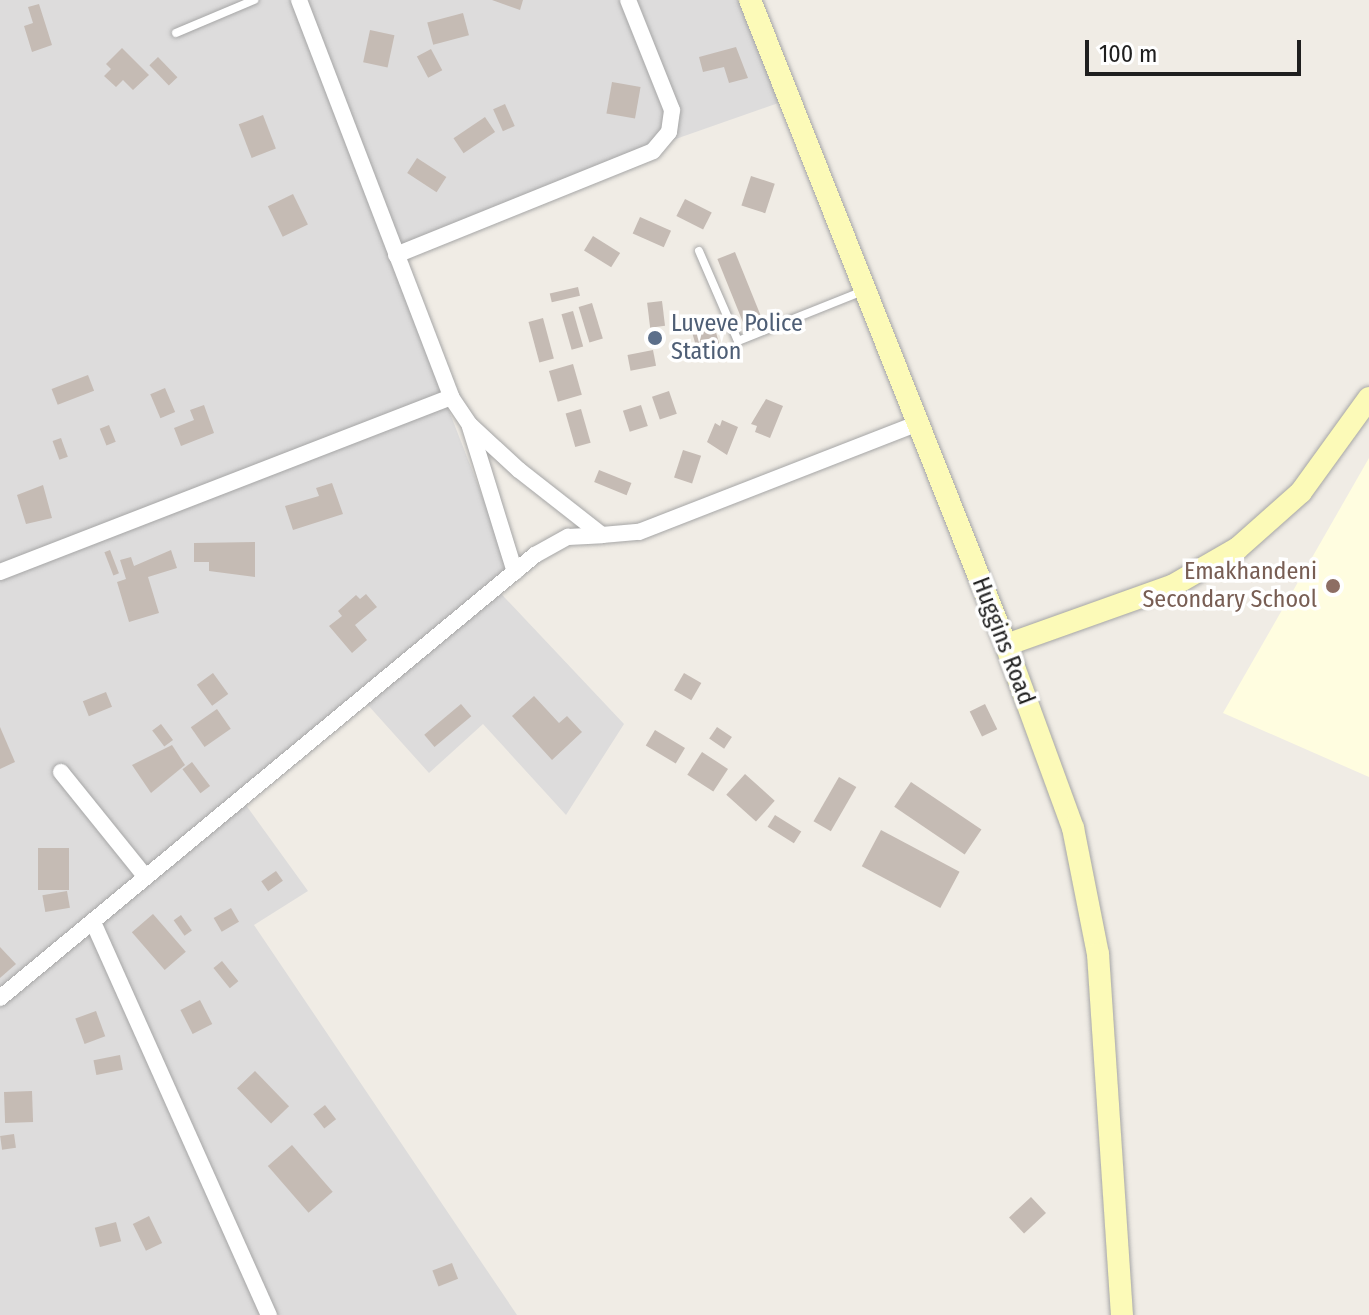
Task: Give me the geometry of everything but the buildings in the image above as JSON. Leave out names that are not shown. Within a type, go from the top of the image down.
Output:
[{"type":"street","points":[[299,0],[451,397],[470,425],[602,535]]},
{"type":"street","points":[[396,255],[653,151],[669,132],[672,110],[628,0]]},
{"type":"street","name":"Huggins Road","points":[[750,0],[1006,645],[1073,828],[1098,954],[1122,1315]]},
{"type":"street","points":[[0,572],[451,397]]},
{"type":"street","points":[[1006,645],[1172,586],[1238,548],[1301,492],[1369,398]]},
{"type":"street","points":[[0,998],[93,922],[144,875],[515,572],[568,537],[639,532],[916,424]]},
{"type":"street","points":[[470,425],[515,572]]},
{"type":"street","points":[[61,772],[144,875]]},
{"type":"street","points":[[93,922],[269,1315]]},
{"type":"lane","points":[[176,33],[254,0]]},
{"type":"lane","points":[[699,251],[738,341],[864,291]]},
{"type":"shaded area","points":[[0,0],[744,0],[784,101],[650,148],[388,254],[511,570],[491,583],[624,724],[566,815],[483,724],[429,773],[358,694],[238,794],[308,891],[254,925],[517,1315],[0,1315]]},
{"type":"shaded area","name":"Emakhandeni Secondary School","points":[[1369,458],[1369,777],[1223,713]]},
{"type":"place","name":"Luveve Police Station","points":[[655,338]]},
{"type":"place","name":"Emakhandeni Secondary School","points":[[1333,586]]}]
